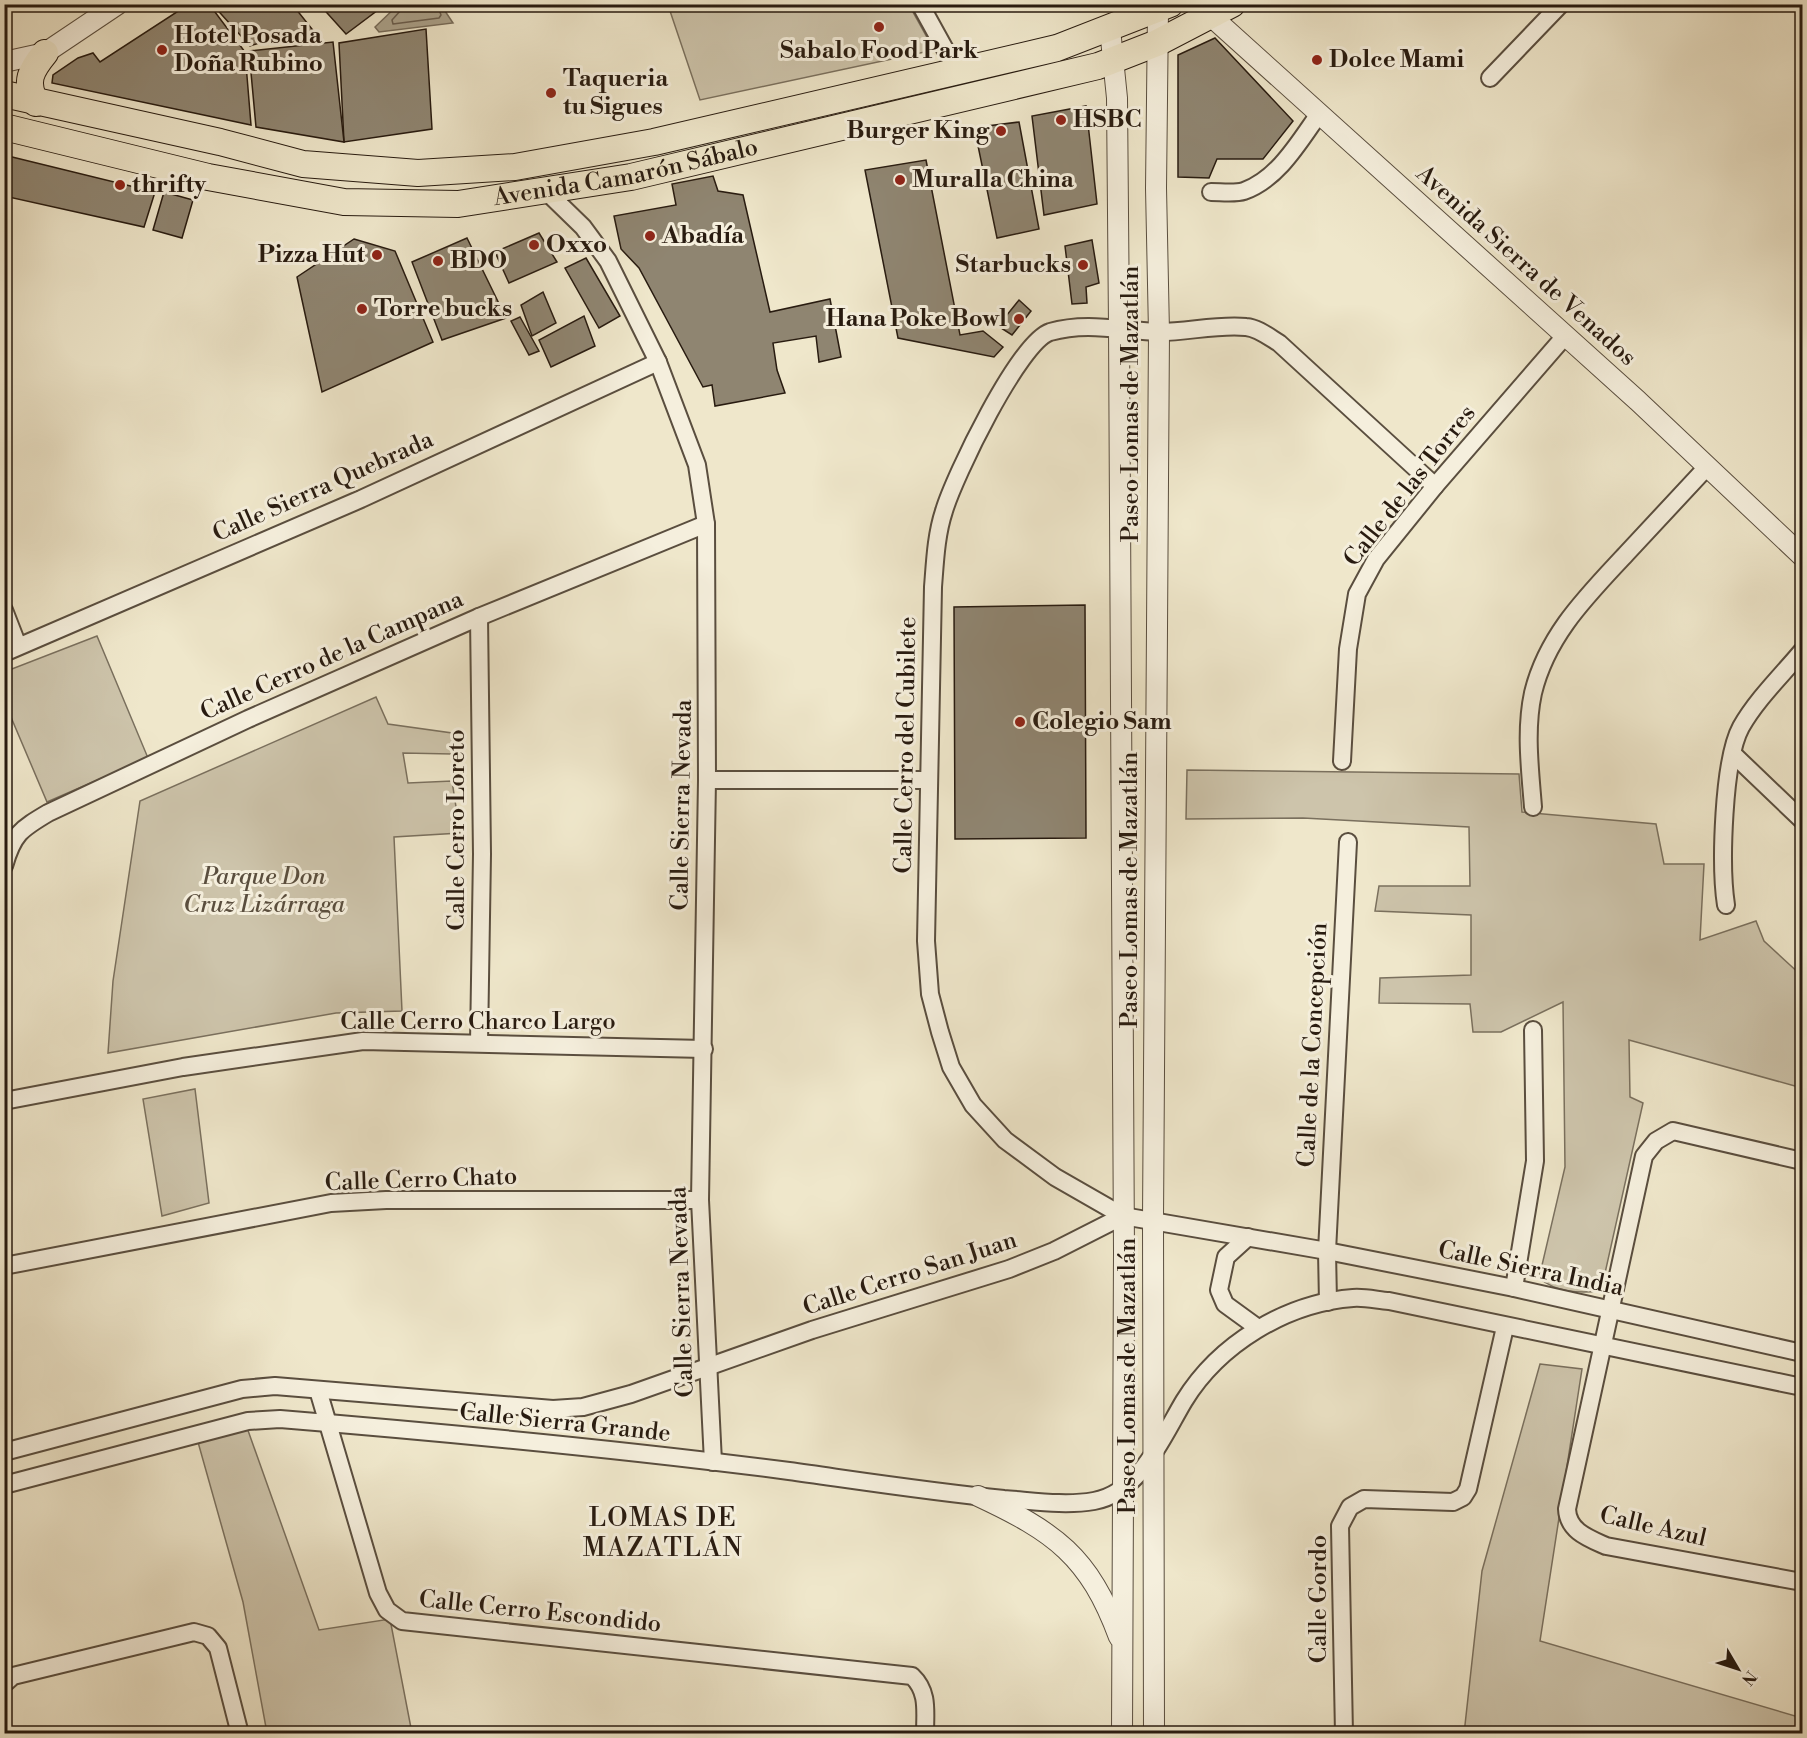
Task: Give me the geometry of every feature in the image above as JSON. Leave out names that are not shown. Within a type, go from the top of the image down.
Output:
[{"type":"main road","name":"Avenida Camarón Sábalo","points":[[4,94],[36,103],[220,141],[303,164],[418,174],[515,167],[587,155],[1057,48],[1164,7]]},
{"type":"main road","name":"Avenida Camarón Sábalo","points":[[4,127],[208,177],[344,202],[458,204],[547,192],[631,177],[1010,88],[1113,61],[1157,43],[1222,11]]},
{"type":"main road","points":[[36,103],[29,91],[29,80],[32,68],[45,53]]},
{"type":"street","points":[[4,62],[45,53],[118,4]]},
{"type":"street","points":[[921,4],[957,71]]},
{"type":"street","points":[[1490,78],[1561,4]]},
{"type":"street","name":"Paseo Lomas de Mazatlán","points":[[1154,1734],[1153,1219],[1159,332],[1156,188],[1157,43],[1164,7]]},
{"type":"street","name":"Avenida Sierra de Venados","points":[[1222,11],[1319,114],[1565,336],[1803,556]]},
{"type":"street","name":"Paseo Lomas de Mazatlán","points":[[1110,29],[1117,98],[1119,327],[1124,1488],[1122,1734]]},
{"type":"street","points":[[1211,192],[1243,192],[1266,180],[1291,153],[1319,114]]},
{"type":"street","name":"Calle Sierra Nevada","points":[[547,192],[583,228],[608,261],[658,362],[697,465],[706,524],[707,780],[700,1200],[713,1461]]},
{"type":"street","name":"Calle Cerro del Cubilete","points":[[1123,1216],[1055,1177],[1005,1140],[973,1105],[951,1067],[930,994],[926,941],[933,587],[944,510],[1011,373],[1033,345],[1048,333],[1090,327],[1119,327],[1159,332],[1248,327],[1262,332],[1279,343],[1435,486]]},
{"type":"street","name":"Calle de las Torres","points":[[1342,760],[1348,649],[1357,594],[1376,559],[1435,486],[1565,336]]},
{"type":"street","name":"Calle Sierra Quebrada","points":[[11,649],[361,499],[658,362]]},
{"type":"street","points":[[1533,807],[1528,742],[1533,696],[1539,674],[1556,636],[1576,608],[1707,467]]},
{"type":"street","name":"Calle Cerro de la Campana","points":[[4,866],[11,843],[26,826],[48,813],[248,719],[479,617],[706,524]]},
{"type":"street","points":[[4,610],[11,649]]},
{"type":"street","name":"Calle Cerro Loreto","points":[[479,617],[482,865],[479,1043]]},
{"type":"street","points":[[1726,905],[1722,865],[1726,800],[1740,730],[1751,710],[1803,651]]},
{"type":"street","points":[[1734,755],[1803,820]]},
{"type":"street","points":[[707,780],[929,780]]},
{"type":"street","name":"Calle de la Concepción","points":[[1327,1251],[1348,842]]},
{"type":"street","points":[[1514,1288],[1535,1161],[1533,1030]]},
{"type":"street","name":"Calle Cerro Charco Largo","points":[[4,1101],[183,1067],[363,1041],[704,1049]]},
{"type":"street","name":"Calle Azul","points":[[1803,1161],[1672,1131],[1656,1141],[1644,1156],[1605,1346],[1567,1509],[1568,1518],[1573,1526],[1584,1536],[1606,1546],[1803,1582]]},
{"type":"street","name":"Calle Cerro Chato","points":[[4,1266],[331,1203],[386,1200],[700,1200]]},
{"type":"street","name":"Calle Sierra India","points":[[1123,1216],[1153,1219],[1327,1251],[1514,1288],[1803,1353]]},
{"type":"street","name":"Calle Cerro San Juan","points":[[708,1367],[812,1330],[1008,1269],[1064,1246],[1123,1216]]},
{"type":"street","points":[[1248,1237],[1226,1257],[1219,1290],[1225,1304],[1258,1328]]},
{"type":"street","points":[[1327,1251],[1328,1302]]},
{"type":"street","points":[[1124,1488],[1142,1469],[1204,1373],[1230,1348],[1258,1328],[1296,1312],[1328,1302],[1355,1297],[1389,1301],[1504,1327],[1803,1387]]},
{"type":"street","name":"Calle Gordo","points":[[1344,1734],[1340,1526],[1350,1507],[1364,1499],[1453,1502],[1463,1497],[1468,1490],[1504,1327]]},
{"type":"street","name":"Calle Sierra Grande","points":[[4,1452],[242,1389],[275,1386],[563,1409],[583,1407],[631,1394],[708,1367]]},
{"type":"street","name":"Calle Cerro Escondido","points":[[318,1390],[378,1593],[387,1610],[402,1621],[912,1676],[920,1683],[925,1695],[925,1734]]},
{"type":"street","name":"Calle Sierra Grande","points":[[4,1485],[248,1421],[280,1419],[713,1461],[978,1496],[1051,1503],[1096,1501],[1124,1488]]},
{"type":"street","points":[[978,1496],[1039,1528],[1078,1560],[1092,1577],[1124,1650]]},
{"type":"street","points":[[4,1684],[13,1676],[194,1632],[208,1636],[218,1648],[240,1734]]},
{"type":"green space","points":[[668,5],[909,5],[934,50],[700,100]]},
{"type":"green space","points":[[97,636],[148,758],[47,802],[5,703],[4,672]]},
{"type":"green space","name":"Parque Don Cruz Lizárraga","points":[[376,697],[388,724],[452,733],[452,754],[403,753],[408,783],[452,781],[460,833],[394,837],[402,1011],[336,1013],[108,1053],[113,981],[140,801]]},
{"type":"green space","points":[[1187,770],[1519,774],[1522,812],[1656,824],[1664,864],[1704,864],[1700,940],[1756,921],[1764,941],[1802,976],[1802,1088],[1629,1040],[1630,1097],[1643,1103],[1601,1291],[1568,1291],[1553,1287],[1539,1278],[1565,1167],[1563,1002],[1501,1032],[1473,1032],[1470,1004],[1379,1003],[1380,978],[1471,975],[1471,915],[1375,911],[1379,886],[1470,886],[1469,827],[1303,818],[1186,819]]},
{"type":"green space","points":[[195,1089],[209,1203],[162,1216],[143,1099]]},
{"type":"green space","points":[[1540,1364],[1582,1369],[1540,1641],[1802,1718],[1802,1733],[1464,1734],[1482,1571]]},
{"type":"green space","points":[[245,1422],[319,1630],[390,1619],[411,1728],[462,1733],[267,1733],[243,1602],[196,1435]]},
{"type":"water","points":[[399,4],[441,5],[453,23],[379,32],[375,27]]},
{"type":"building","points":[[189,4],[209,4],[245,52],[251,125],[52,83],[53,75],[78,58],[93,53],[100,62]]},
{"type":"building","points":[[212,4],[292,4],[320,39],[306,40],[296,35],[284,42],[274,38],[250,46]]},
{"type":"building","points":[[319,4],[386,4],[346,34]]},
{"type":"building","points":[[426,29],[432,129],[344,142],[339,43]]},
{"type":"building","points":[[1215,38],[1293,121],[1263,159],[1217,159],[1209,178],[1178,177],[1178,55]]},
{"type":"building","points":[[333,42],[344,142],[256,127],[249,51]]},
{"type":"building","points":[[1086,106],[1097,204],[1044,215],[1032,116]]},
{"type":"building","points":[[1019,122],[1039,229],[997,238],[977,141],[987,126]]},
{"type":"building","points":[[4,155],[155,192],[144,227],[4,196]]},
{"type":"building","points":[[926,160],[960,335],[983,331],[1003,347],[994,357],[898,338],[865,170]]},
{"type":"building","points":[[713,176],[718,191],[743,195],[770,312],[830,299],[841,357],[819,362],[816,336],[773,343],[777,370],[785,393],[715,406],[712,385],[703,387],[639,268],[621,249],[614,216],[676,205],[672,184]]},
{"type":"building","points":[[164,192],[193,200],[182,238],[153,230]]},
{"type":"building","points":[[539,233],[557,262],[509,283],[495,252]]},
{"type":"building","points":[[467,238],[506,318],[442,340],[412,262]]},
{"type":"building","name":"Torre bucks","points":[[354,239],[395,251],[433,342],[322,392],[297,277]]},
{"type":"building","points":[[1092,240],[1099,283],[1086,287],[1087,303],[1072,304],[1065,246]]},
{"type":"building","points":[[586,258],[620,316],[599,328],[565,268]]},
{"type":"building","points":[[543,292],[556,323],[532,336],[521,305]]},
{"type":"building","points":[[1019,300],[1031,311],[1012,335],[998,326]]},
{"type":"building","points":[[584,316],[595,346],[551,367],[539,340]]},
{"type":"building","points":[[520,317],[539,351],[529,355],[511,321]]},
{"type":"building","name":"Colegio Sam","points":[[1085,605],[1086,838],[955,839],[954,607]]},
{"type":"place","name":"Sabalo Food Park","points":[[879,27]]},
{"type":"place","name":"Hotel Posada Doña Rubino","points":[[162,50]]},
{"type":"place","name":"Dolce Mami","points":[[1317,60]]},
{"type":"place","name":"Taqueria tu Sigues","points":[[551,93]]},
{"type":"place","name":"HSBC","points":[[1061,120]]},
{"type":"place","name":"Burger King","points":[[1001,131]]},
{"type":"place","name":"Muralla China","points":[[900,180]]},
{"type":"place","name":"thrifty","points":[[120,185]]},
{"type":"place","name":"Abadía","points":[[650,236]]},
{"type":"place","name":"Oxxo","points":[[534,245]]},
{"type":"place","name":"Pizza Hut","points":[[377,255]]},
{"type":"place","name":"BDO","points":[[438,261]]},
{"type":"place","name":"Starbucks","points":[[1083,265]]},
{"type":"place","name":"Torre bucks","points":[[362,309]]},
{"type":"place","name":"Hana Poke Bowl","points":[[1019,319]]},
{"type":"place","name":"Colegio Sam","points":[[1020,722]]},
{"type":"district","name":"LOMAS DE MAZATLÁN","points":[[663,1533]]}]
